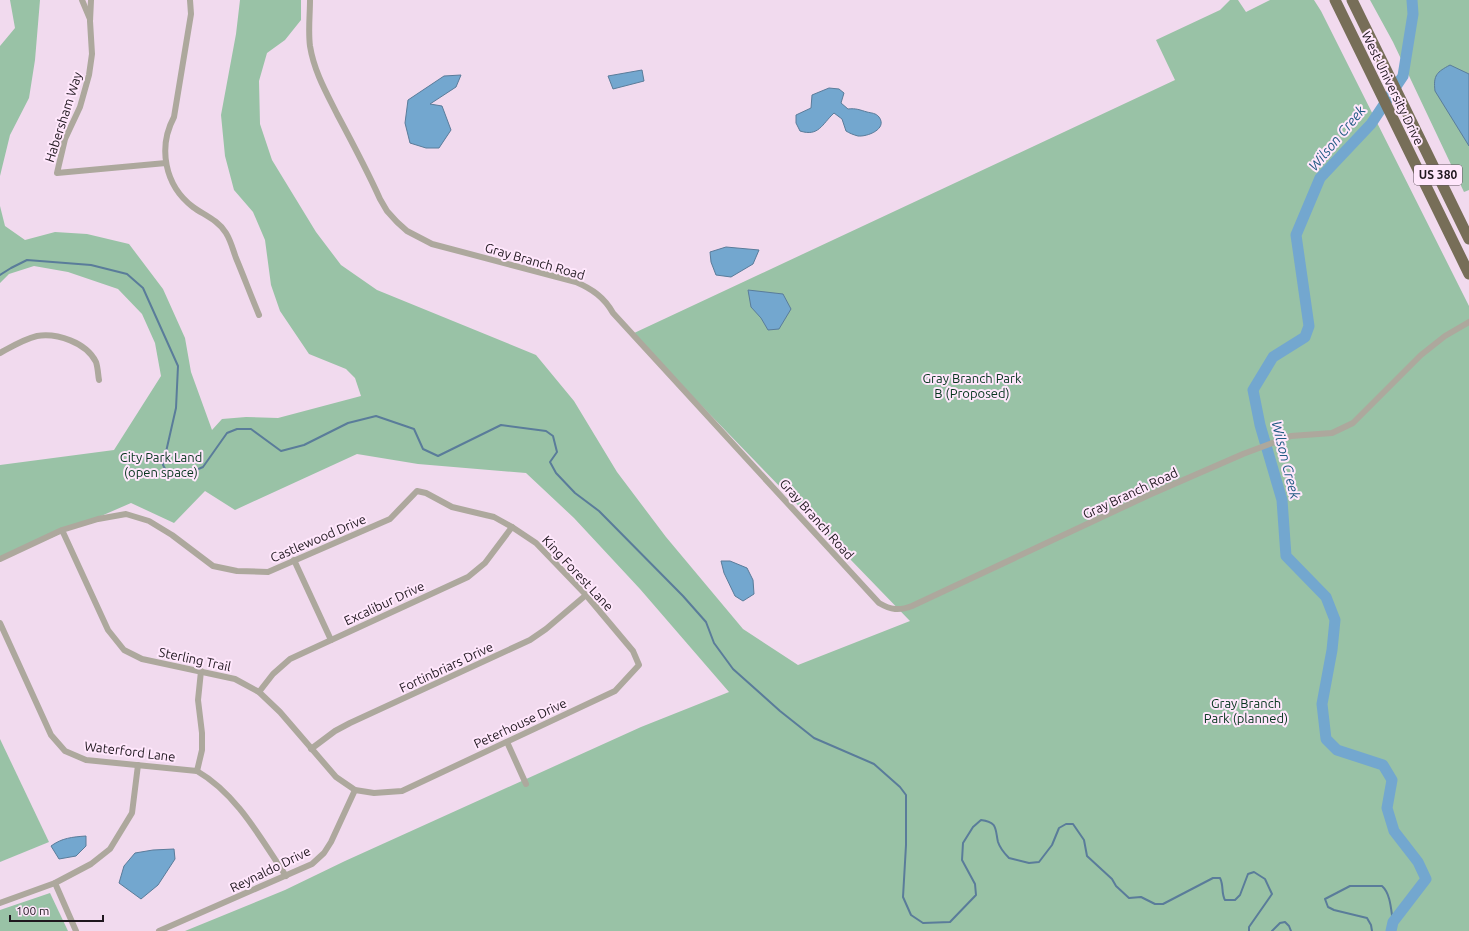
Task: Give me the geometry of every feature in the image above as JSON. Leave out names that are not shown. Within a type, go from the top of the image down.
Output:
[{"type":"highway","name":"West University Drive","points":[[1334,0],[1469,274]]},
{"type":"highway","name":"West University Drive","points":[[1352,0],[1469,239]]},
{"type":"street","name":"Habersham Way","points":[[82,0],[90,20]]},
{"type":"street","name":"Habersham Way","points":[[91,0],[90,20],[92,54],[88,81],[80,107],[65,139],[57,173],[166,163]]},
{"type":"street","name":"Gray Branch Road","points":[[310,0],[309,33],[315,68],[323,88],[344,126],[380,199],[396,222],[407,231],[432,244],[576,282],[589,288],[600,296],[613,313],[879,603],[885,607],[898,610],[912,606],[1148,496],[1243,454],[1291,436],[1332,433],[1353,423],[1394,381],[1430,348],[1445,336],[1469,322]]},
{"type":"street","points":[[190,1],[191,14],[174,117],[165,142],[166,163],[172,182],[182,198],[216,222],[228,235],[259,315]]},
{"type":"street","points":[[0,353],[36,336],[48,335],[58,337],[79,345],[89,353],[96,362],[99,380]]},
{"type":"street","name":"King Forest Lane","points":[[417,491],[426,493],[452,507],[494,517],[536,543],[586,596],[633,651],[639,665]]},
{"type":"street","name":"Castlewood Drive","points":[[0,559],[62,530],[98,519],[126,514],[149,521],[172,535],[213,566],[238,571],[268,572],[390,519],[417,491]]},
{"type":"street","name":"Excalibur Drive","points":[[260,692],[273,674],[290,659],[468,577],[485,563],[512,527]]},
{"type":"street","name":"Sterling Trail","points":[[62,530],[108,630],[124,650],[142,659],[235,679],[260,692],[280,712],[336,777],[355,790],[374,793],[402,791]]},
{"type":"street","points":[[294,560],[331,640]]},
{"type":"street","name":"Fortinbriars Drive","points":[[311,749],[334,731],[350,722],[530,640],[546,629],[586,596]]},
{"type":"street","name":"Waterford Lane","points":[[0,623],[52,735],[65,751],[86,760],[197,771],[212,780],[237,805],[286,876]]},
{"type":"street","name":"Peterhouse Drive","points":[[402,791],[615,690],[639,665]]},
{"type":"street","points":[[197,771],[202,750],[202,733],[198,700],[201,672]]},
{"type":"street","points":[[507,742],[526,784]]},
{"type":"street","points":[[0,903],[55,883],[91,864],[110,849],[132,813],[138,765]]},
{"type":"street","name":"Reynaldo Drive","points":[[159,931],[312,864],[324,853],[331,842],[355,790]]},
{"type":"street","points":[[55,883],[76,931]]},
{"type":"green space","points":[[10,0],[40,0],[35,60],[29,98],[10,135],[0,176],[0,46],[15,28]]},
{"type":"green space","points":[[240,0],[301,0],[301,20],[285,40],[267,53],[259,81],[260,124],[272,160],[316,232],[341,265],[377,290],[536,355],[574,401],[617,472],[666,537],[743,629],[798,665],[910,621],[632,334],[1175,80],[1156,40],[1220,10],[1230,0],[1238,0],[1246,12],[1270,0],[1314,0],[1321,11],[1469,306],[1469,931],[185,931],[285,890],[345,861],[641,727],[729,692],[640,589],[574,518],[526,473],[418,464],[357,454],[235,510],[205,491],[174,523],[131,503],[0,560],[0,465],[114,450],[161,376],[155,343],[142,314],[118,289],[68,272],[34,266],[9,274],[0,283],[0,206],[5,226],[25,240],[55,232],[87,234],[129,244],[163,289],[185,338],[191,372],[212,430],[222,419],[246,417],[278,418],[361,396],[355,378],[346,369],[309,354],[280,311],[271,285],[265,240],[253,212],[234,190],[225,156],[221,115],[236,34]]},
{"type":"green space","points":[[1370,0],[1469,0],[1469,190],[1464,192],[1393,42]]},
{"type":"green space","points":[[0,739],[49,842],[0,862]]},
{"type":"green space","points":[[50,893],[68,931],[0,931],[0,910]]},
{"type":"water","points":[[1450,65],[1469,74],[1469,146],[1435,91],[1435,78],[1439,72]]},
{"type":"water","points":[[642,70],[644,81],[613,89],[608,76]]},
{"type":"water","points":[[461,75],[456,87],[430,104],[442,106],[451,130],[439,148],[426,148],[410,143],[405,123],[408,100],[444,76]]},
{"type":"water","points":[[829,88],[839,89],[844,93],[841,103],[848,109],[858,109],[878,116],[881,121],[879,129],[871,134],[862,136],[855,135],[846,131],[842,119],[834,113],[816,131],[800,131],[796,123],[796,115],[811,108],[812,95]]},
{"type":"water","points":[[726,247],[759,250],[753,264],[731,277],[716,275],[711,262],[710,252]]},
{"type":"water","points":[[748,290],[783,294],[791,309],[779,329],[768,330],[761,318],[751,307]]},
{"type":"water","points":[[721,561],[730,561],[747,568],[753,580],[754,594],[743,601],[735,596],[724,573]]},
{"type":"water","points":[[86,836],[86,846],[76,856],[59,859],[51,846],[67,838]]},
{"type":"water","points":[[174,849],[175,859],[158,885],[141,899],[119,883],[124,866],[135,853]]},
{"type":"waterway","name":"Wilson Creek","points":[[1391,931],[1393,922],[1426,879],[1418,862],[1394,831],[1387,808],[1392,780],[1383,765],[1337,750],[1326,739],[1322,704],[1332,650],[1335,620],[1326,597],[1286,556],[1282,500],[1260,425],[1253,390],[1273,357],[1305,337],[1309,326],[1296,235],[1320,178],[1371,124],[1403,76],[1413,14],[1412,0]]},
{"type":"waterway","points":[[0,275],[27,260],[91,265],[127,274],[143,288],[178,366],[176,408],[163,465],[168,474],[176,477],[203,467],[227,433],[237,429],[251,429],[281,451],[304,445],[348,423],[376,416],[414,429],[423,449],[438,456],[501,425],[546,431],[553,436],[557,452],[550,462],[556,473],[575,493],[599,511],[683,596],[706,622],[714,643],[733,669],[780,711],[814,738],[874,764],[900,787],[906,795],[906,845],[903,897],[911,915],[923,923],[950,922],[976,895],[975,884],[962,860],[963,843],[973,827],[981,820],[993,824],[996,830],[998,842],[1009,858],[1029,863],[1039,862],[1052,845],[1059,828],[1066,824],[1073,824],[1084,840],[1087,856],[1112,879],[1116,886],[1129,898],[1141,897],[1155,904],[1163,904],[1213,878],[1220,878],[1225,900],[1235,900],[1240,895],[1248,874],[1254,872],[1265,879],[1272,894],[1249,927],[1249,931]]},
{"type":"waterway","points":[[1372,931],[1371,925],[1367,918],[1334,910],[1328,907],[1325,899],[1350,886],[1382,886],[1389,898],[1393,922]]},
{"type":"waterway","points":[[1272,931],[1280,923],[1285,922],[1291,931]]},
{"type":"park label","name":"Gray Branch Park B (Proposed)","points":[[972,386]]},
{"type":"park label","name":"City Park Land (open space)","points":[[161,464]]},
{"type":"park label","name":"Gray Branch Park (planned)","points":[[1246,710]]}]
